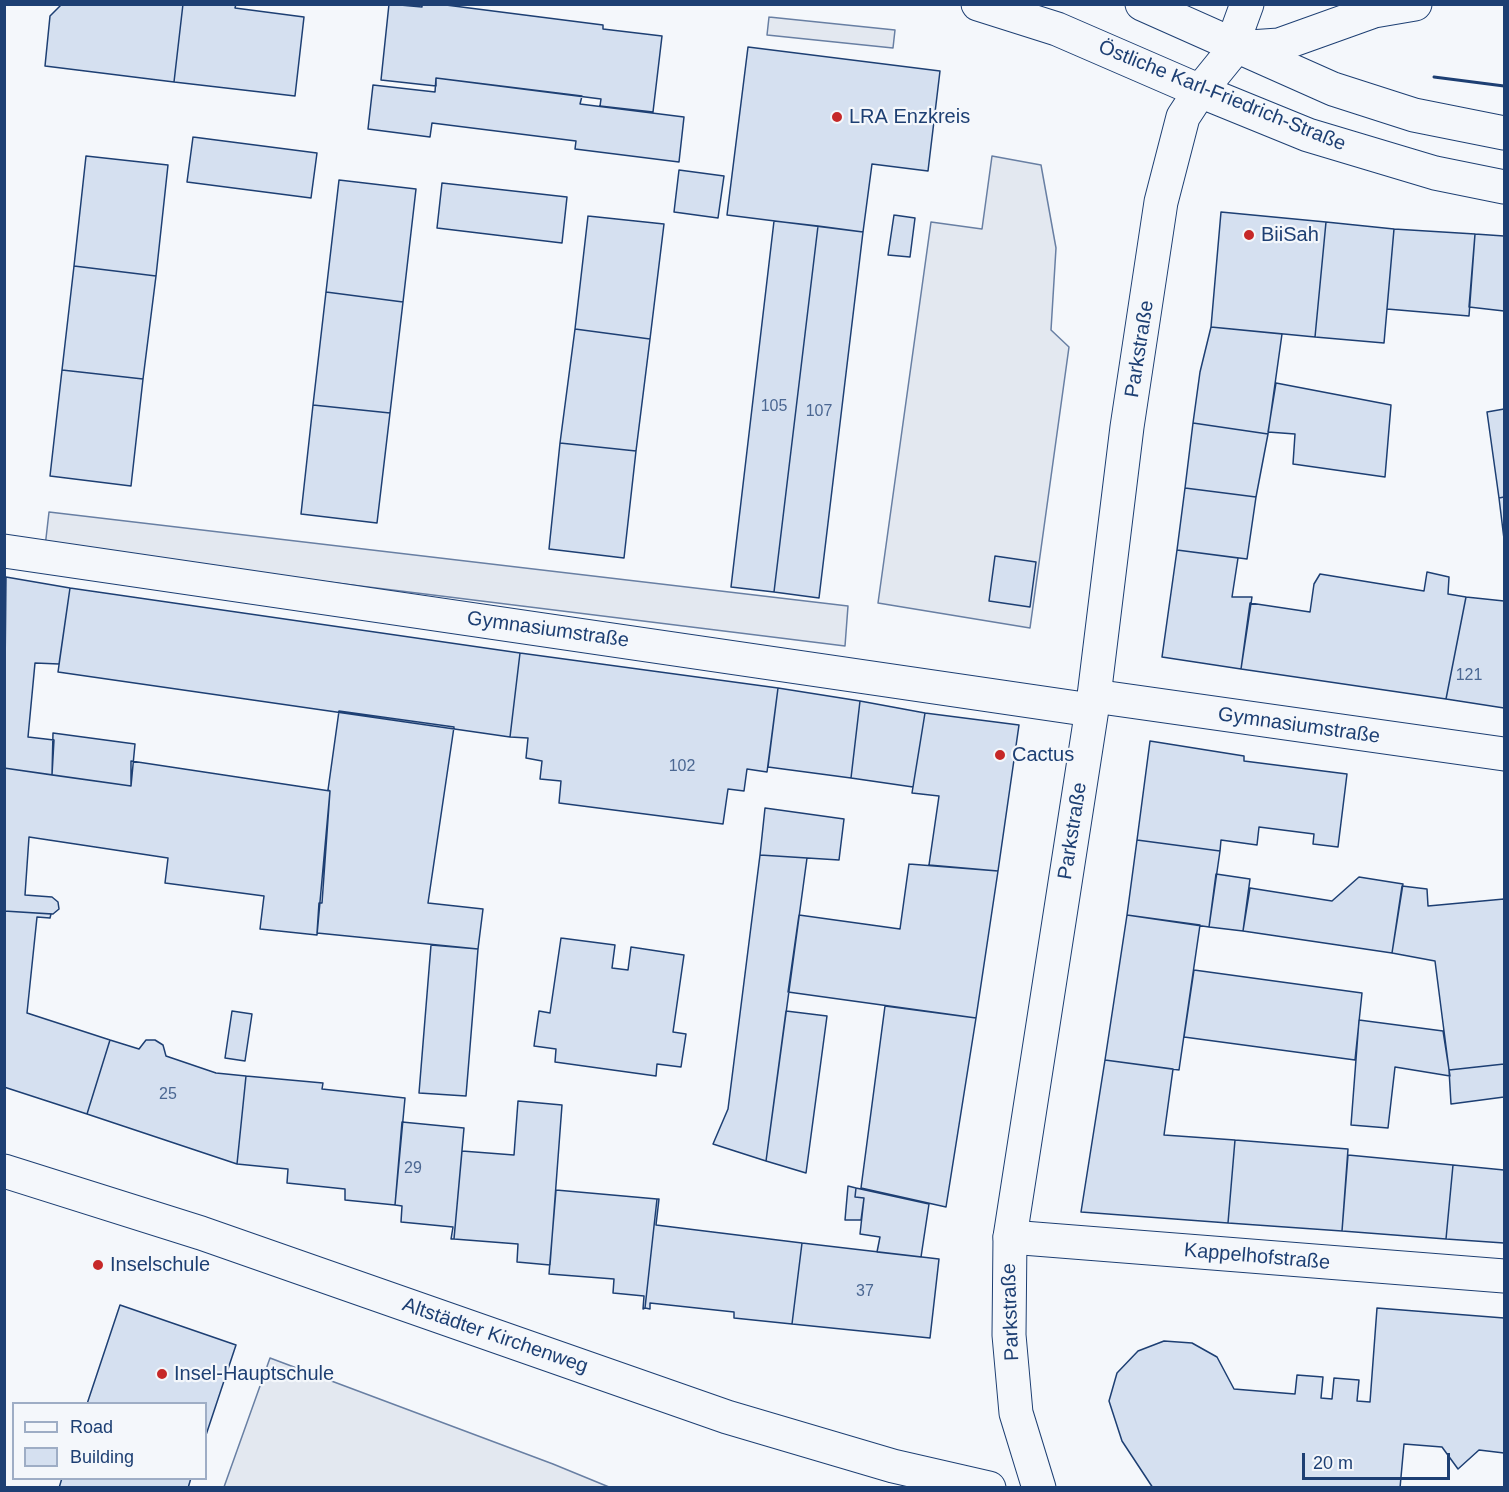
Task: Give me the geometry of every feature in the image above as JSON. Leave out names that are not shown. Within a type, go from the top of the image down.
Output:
[{"type":"main road","name":"Östliche Karl-Friedrich-Straße","points":[[978,4],[1057,28],[1200,91],[1308,135],[1435,173],[1504,187]]},
{"type":"main road","points":[[1142,4],[1235,48],[1369,101],[1414,115],[1504,133]]},
{"type":"main road","name":"Parkstraße","points":[[1039,1488],[1016,1413],[1009,1335],[1010,1237],[1093,703],[1127,427],[1161,202],[1184,117],[1200,91],[1235,48],[1239,26],[1247,4]]},
{"type":"main road","points":[[1235,48],[1279,45],[1374,11],[1415,4]]},
{"type":"main road","name":"Gymnasiumstraße","points":[[4,551],[1093,703],[1504,754]]},
{"type":"main road","name":"Altstädter Kirchenweg","points":[[4,1171],[201,1233],[727,1417],[893,1466],[989,1488]]},
{"type":"main road","name":"Kappelhofstraße","points":[[1010,1237],[1504,1276]]},
{"type":"shaded area","points":[[769,17],[895,30],[893,48],[767,35]]},
{"type":"shaded area","points":[[992,156],[1041,165],[1056,248],[1051,330],[1069,347],[1030,628],[878,603],[931,222],[982,229]]},
{"type":"shaded area","points":[[49,512],[848,606],[845,646],[45,547]]},
{"type":"shaded area","points":[[270,1358],[553,1464],[609,1487],[224,1487]]},
{"type":"building","points":[[62,4],[183,4],[174,82],[45,66],[50,16]]},
{"type":"building","points":[[183,4],[236,4],[235,8],[304,17],[295,96],[174,82]]},
{"type":"building","points":[[389,4],[422,7],[422,4],[438,4],[603,25],[603,29],[662,36],[653,112],[600,106],[601,99],[436,78],[436,86],[381,80]]},
{"type":"building","name":"LRA Enzkreis","points":[[748,47],[940,71],[928,171],[872,164],[863,232],[727,215]]},
{"type":"building","points":[[436,78],[582,96],[580,104],[684,117],[679,162],[575,149],[576,141],[432,123],[430,137],[368,129],[373,85],[435,92]]},
{"type":"building","points":[[193,137],[317,153],[311,198],[187,182]]},
{"type":"building","points":[[86,156],[168,165],[156,276],[74,266]]},
{"type":"building","points":[[679,170],[724,176],[718,218],[674,212]]},
{"type":"building","points":[[339,180],[416,189],[403,302],[326,292]]},
{"type":"building","points":[[442,183],[567,197],[562,243],[437,228]]},
{"type":"building","points":[[1221,212],[1326,222],[1315,337],[1211,327]]},
{"type":"building","points":[[894,215],[915,218],[910,257],[888,255]]},
{"type":"building","points":[[588,216],[664,224],[650,339],[575,329]]},
{"type":"building","points":[[774,221],[818,226],[774,592],[731,587]]},
{"type":"building","points":[[1326,222],[1394,229],[1384,343],[1315,337]]},
{"type":"building","points":[[818,226],[863,232],[819,598],[774,592]]},
{"type":"building","points":[[1394,229],[1475,234],[1469,316],[1387,309]]},
{"type":"building","points":[[1475,234],[1504,236],[1504,311],[1469,307]]},
{"type":"building","points":[[74,266],[156,276],[143,379],[62,370]]},
{"type":"building","points":[[326,292],[403,302],[390,413],[313,405]]},
{"type":"building","points":[[1211,327],[1282,334],[1268,434],[1193,423],[1200,372]]},
{"type":"building","points":[[575,329],[650,339],[636,451],[560,443]]},
{"type":"building","points":[[62,370],[143,379],[131,486],[50,476]]},
{"type":"building","points":[[1276,383],[1391,405],[1385,477],[1293,464],[1295,434],[1268,432]]},
{"type":"building","points":[[313,405],[390,413],[377,523],[301,514]]},
{"type":"building","points":[[1504,409],[1504,497],[1499,498],[1487,412]]},
{"type":"building","points":[[1193,423],[1268,434],[1256,497],[1185,488]]},
{"type":"building","points":[[560,443],[636,451],[624,558],[549,549]]},
{"type":"building","points":[[1185,488],[1256,497],[1247,559],[1177,550]]},
{"type":"building","points":[[1504,497],[1504,539],[1499,498]]},
{"type":"building","points":[[1177,550],[1238,558],[1232,597],[1252,597],[1241,669],[1162,657]]},
{"type":"building","points":[[995,556],[1036,562],[1030,607],[989,601]]},
{"type":"building","points":[[1427,572],[1449,577],[1448,594],[1466,597],[1446,699],[1241,669],[1250,603],[1310,612],[1314,584],[1320,574],[1424,591]]},
{"type":"building","points":[[6,577],[70,588],[59,664],[35,663],[28,737],[54,740],[52,775],[4,768]]},
{"type":"building","points":[[70,588],[520,653],[510,737],[58,672]]},
{"type":"building","points":[[1466,597],[1504,601],[1504,708],[1446,699]]},
{"type":"building","points":[[520,653],[778,688],[767,772],[747,769],[744,791],[728,789],[723,824],[559,803],[561,781],[540,779],[542,761],[526,758],[528,738],[510,737]]},
{"type":"building","points":[[778,688],[860,701],[851,778],[768,767]]},
{"type":"building","points":[[860,701],[925,713],[913,787],[851,778]]},
{"type":"building","points":[[339,711],[454,727],[428,903],[483,909],[478,949],[317,933],[319,903],[322,903],[330,791],[328,790]]},
{"type":"building","points":[[925,713],[1019,725],[998,871],[929,865],[939,796],[912,793]]},
{"type":"building","points":[[53,733],[135,744],[131,786],[52,775]]},
{"type":"building","points":[[1150,741],[1244,756],[1244,761],[1347,774],[1338,847],[1313,844],[1314,834],[1259,827],[1257,845],[1221,840],[1220,851],[1137,840]]},
{"type":"building","points":[[131,761],[330,791],[317,935],[260,929],[264,896],[165,883],[168,858],[29,837],[25,895],[52,897],[58,902],[59,909],[53,914],[4,911],[4,768],[131,786]]},
{"type":"building","points":[[765,808],[844,819],[839,860],[760,855]]},
{"type":"building","points":[[1137,840],[1220,851],[1209,927],[1127,915]]},
{"type":"building","points":[[760,855],[807,858],[766,1161],[713,1144],[728,1109]]},
{"type":"building","points":[[909,864],[998,871],[976,1018],[788,992],[799,915],[900,929]]},
{"type":"building","points":[[1216,874],[1250,879],[1243,931],[1209,927]]},
{"type":"building","points":[[1359,877],[1403,884],[1392,953],[1243,931],[1250,888],[1332,901]]},
{"type":"building","points":[[1402,886],[1427,889],[1428,906],[1504,899],[1504,1064],[1449,1070],[1435,961],[1392,953]]},
{"type":"building","points":[[4,911],[51,914],[50,918],[37,917],[27,1013],[110,1040],[87,1114],[4,1087]]},
{"type":"building","points":[[1127,915],[1200,925],[1179,1070],[1105,1060]]},
{"type":"building","points":[[561,938],[615,945],[612,968],[628,970],[631,947],[684,955],[673,1032],[686,1034],[681,1067],[657,1064],[656,1076],[555,1062],[556,1049],[534,1046],[539,1011],[550,1013]]},
{"type":"building","points":[[431,945],[478,949],[466,1096],[419,1093]]},
{"type":"building","points":[[1194,970],[1362,993],[1355,1060],[1184,1037]]},
{"type":"building","points":[[885,1006],[976,1018],[946,1207],[861,1188]]},
{"type":"building","points":[[232,1011],[252,1014],[245,1061],[225,1058]]},
{"type":"building","points":[[786,1011],[827,1016],[806,1173],[766,1161]]},
{"type":"building","points":[[1359,1020],[1443,1031],[1450,1076],[1395,1067],[1388,1128],[1351,1125]]},
{"type":"building","points":[[110,1040],[139,1049],[146,1040],[155,1040],[163,1045],[166,1056],[216,1073],[246,1076],[237,1164],[87,1114]]},
{"type":"building","points":[[1105,1060],[1173,1069],[1164,1135],[1235,1140],[1228,1223],[1081,1212]]},
{"type":"building","points":[[1504,1064],[1504,1097],[1451,1104],[1449,1070]]},
{"type":"building","points":[[246,1076],[323,1083],[322,1089],[405,1098],[395,1205],[345,1200],[345,1189],[287,1183],[288,1169],[237,1164]]},
{"type":"building","points":[[518,1101],[562,1105],[550,1265],[517,1262],[518,1244],[454,1239],[462,1151],[514,1155]]},
{"type":"building","points":[[402,1122],[464,1128],[454,1239],[451,1239],[453,1227],[401,1222],[402,1206],[395,1205]]},
{"type":"building","points":[[1235,1140],[1348,1149],[1342,1231],[1228,1223]]},
{"type":"building","points":[[1348,1155],[1453,1165],[1446,1239],[1342,1231]]},
{"type":"building","points":[[1453,1165],[1504,1170],[1504,1243],[1446,1239]]},
{"type":"building","points":[[848,1186],[856,1188],[855,1197],[864,1198],[861,1220],[845,1220]]},
{"type":"building","points":[[856,1188],[929,1204],[921,1257],[877,1252],[880,1237],[860,1234],[864,1198],[855,1197]]},
{"type":"building","points":[[556,1190],[657,1199],[645,1308],[643,1309],[644,1296],[613,1293],[614,1279],[549,1274]]},
{"type":"building","points":[[657,1199],[659,1199],[656,1225],[802,1243],[792,1324],[734,1318],[734,1312],[650,1303],[650,1309],[645,1308]]},
{"type":"building","points":[[802,1243],[939,1259],[930,1338],[792,1324]]},
{"type":"building","name":"Insel-Hauptschule","points":[[120,1305],[236,1345],[207,1432],[207,1402],[88,1402]]},
{"type":"building","points":[[1377,1308],[1504,1318],[1504,1453],[1479,1450],[1458,1469],[1442,1447],[1404,1444],[1400,1488],[1153,1488],[1122,1441],[1109,1401],[1117,1373],[1138,1351],[1164,1341],[1192,1343],[1217,1357],[1234,1389],[1295,1394],[1297,1375],[1323,1377],[1321,1398],[1332,1399],[1334,1378],[1359,1380],[1357,1401],[1370,1402]]},
{"type":"building","points":[[61,1480],[190,1480],[188,1488],[59,1488]]},
{"type":"wall","points":[[1434,77],[1504,86]]},
{"type":"place","name":"LRA Enzkreis","points":[[837,117]]},
{"type":"place","name":"BiiSah","points":[[1249,235]]},
{"type":"place","name":"Cactus","points":[[1000,755]]},
{"type":"place","name":"Inselschule","points":[[98,1265]]},
{"type":"place","name":"Insel-Hauptschule","points":[[162,1374]]}]
